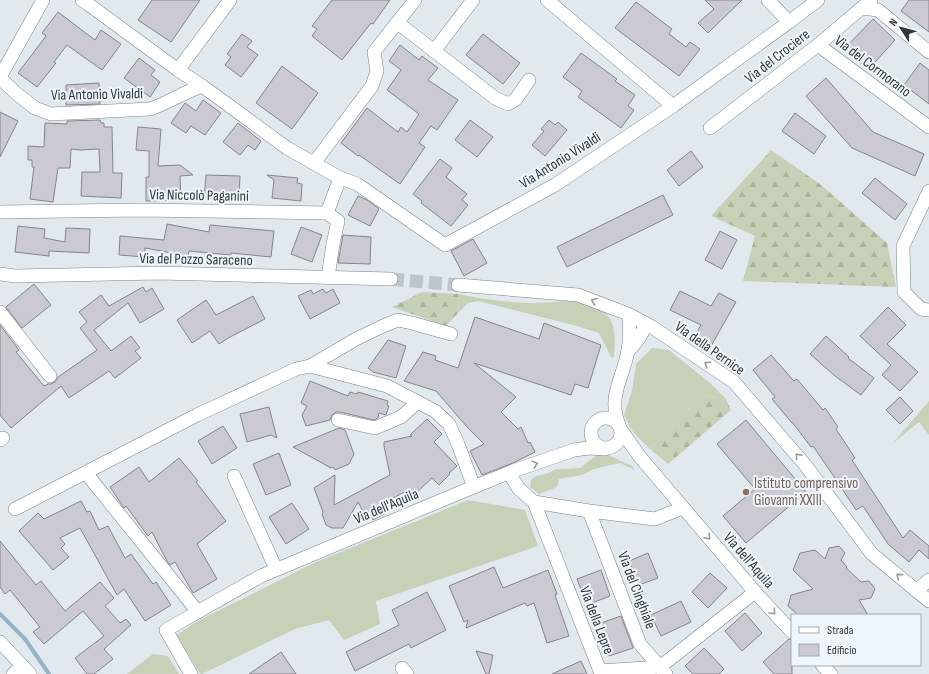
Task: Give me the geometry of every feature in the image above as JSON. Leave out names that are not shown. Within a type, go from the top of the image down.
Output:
[{"type":"street","points":[[0,77],[43,0]]},
{"type":"street","name":"Via Antonio Vivaldi","points":[[82,0],[287,148],[340,178],[357,184],[445,245],[554,185],[673,106],[818,0]]},
{"type":"street","points":[[178,70],[230,0]]},
{"type":"street","points":[[314,163],[372,86],[377,71],[374,52],[416,0]]},
{"type":"street","points":[[434,52],[473,0]]},
{"type":"street","points":[[547,0],[673,106]]},
{"type":"street","points":[[768,0],[789,22]]},
{"type":"street","name":"Via del Crociere","points":[[710,128],[818,45],[866,4],[878,10],[929,52]]},
{"type":"street","points":[[398,23],[495,98],[508,104],[516,99],[529,80]]},
{"type":"street","name":"Via del Cormorano","points":[[818,45],[929,128]]},
{"type":"street","name":"Via Antonio Vivaldi","points":[[0,77],[17,94],[35,108],[51,114],[150,109],[202,86]]},
{"type":"street","points":[[328,278],[338,221],[327,213],[340,178]]},
{"type":"street","points":[[929,191],[903,246],[904,292],[921,309],[929,310]]},
{"type":"street","name":"Via Niccolò Paganini","points":[[0,212],[140,210],[327,213]]},
{"type":"street","name":"Via del Pozzo Saraceno","points":[[0,274],[15,276],[159,273],[391,279]]},
{"type":"street","name":"Via della Pernice","points":[[458,285],[578,295],[652,327],[734,382],[806,466],[872,554],[929,601]]},
{"type":"street","points":[[0,312],[50,376]]},
{"type":"street","name":"Via dell'Aquila","points":[[629,316],[630,330],[628,351],[615,396],[615,412],[620,427],[644,463],[755,592],[791,631]]},
{"type":"street","points":[[15,509],[197,415],[296,369],[310,366],[383,326],[398,320],[412,322],[451,334]]},
{"type":"street","points":[[628,351],[642,334],[645,324]]},
{"type":"street","points":[[310,366],[387,386],[435,411],[449,424],[474,487]]},
{"type":"street","points":[[574,450],[591,433],[594,425],[600,420],[615,396]]},
{"type":"street","points":[[338,420],[375,428],[401,417],[418,402]]},
{"type":"street","points":[[600,420],[608,418],[620,427],[622,435],[620,440],[617,444],[609,448]]},
{"type":"street","points":[[591,433],[594,442],[601,448],[609,448],[624,452],[644,463]]},
{"type":"street","name":"Via dell'Aquila","points":[[191,674],[166,630],[261,576],[459,492],[509,473],[574,450],[609,448]]},
{"type":"street","points":[[86,473],[198,612]]},
{"type":"street","points":[[509,473],[519,489],[534,502],[589,511],[655,519],[682,508]]},
{"type":"street","points":[[234,476],[276,569]]},
{"type":"street","name":"Via della Lepre","points":[[534,502],[600,671],[663,670]]},
{"type":"street","name":"Via del Cinghiale","points":[[589,511],[640,644],[663,670]]},
{"type":"street","points":[[916,590],[929,580]]},
{"type":"street","points":[[663,670],[755,592]]},
{"type":"street","points":[[0,642],[22,671]]},
{"type":"street","points":[[823,666],[831,674]]},
{"type":"green space","points":[[771,150],[820,184],[887,243],[896,287],[743,281],[755,236],[711,216]]},
{"type":"green space","points":[[422,292],[458,294],[459,312],[446,326],[392,307]]},
{"type":"green space","points":[[458,294],[519,303],[587,302],[606,314],[613,325],[615,340],[614,356],[613,358],[611,357],[599,333],[577,326],[478,301],[468,303],[459,312]]},
{"type":"green space","points":[[652,348],[669,350],[710,383],[726,399],[703,396],[650,449],[633,432],[624,415],[632,391],[636,364]]},
{"type":"green space","points":[[703,396],[726,399],[731,410],[668,464],[650,449]]},
{"type":"green space","points":[[929,401],[929,435],[919,422],[892,444]]},
{"type":"green space","points":[[597,455],[608,455],[632,466],[635,470],[620,463],[594,469],[582,475],[559,479],[557,487],[539,494],[530,487],[531,480],[536,476],[546,474],[557,469],[580,468]]},
{"type":"green space","points":[[468,500],[525,510],[538,546],[376,601],[380,624],[344,640],[329,620],[295,629],[200,674],[177,635],[196,622],[314,563]]},
{"type":"green space","points":[[153,654],[168,656],[179,674],[127,674]]},
{"type":"building","points":[[152,0],[200,0],[171,42],[138,20]]},
{"type":"building","points":[[332,0],[390,0],[373,24],[371,23],[342,60],[312,36],[317,29],[312,26]]},
{"type":"building","points":[[705,0],[742,0],[708,33],[698,23],[714,9]]},
{"type":"building","points":[[909,0],[929,0],[929,32],[901,11]]},
{"type":"building","points":[[636,2],[672,29],[669,34],[686,47],[690,42],[700,49],[679,76],[615,28]]},
{"type":"building","points":[[58,12],[95,40],[101,30],[121,44],[102,70],[67,45],[54,62],[56,63],[37,87],[18,73],[46,36],[42,33]]},
{"type":"building","points":[[873,19],[895,40],[868,70],[845,48]]},
{"type":"building","points":[[242,34],[252,41],[247,47],[258,55],[241,77],[225,65],[231,57],[227,54]]},
{"type":"building","points":[[483,34],[520,63],[503,84],[466,55]]},
{"type":"building","points":[[400,45],[419,60],[422,56],[438,68],[428,80],[458,100],[437,130],[431,126],[419,143],[425,147],[400,184],[341,143],[367,108],[398,132],[401,127],[407,132],[419,114],[387,90],[401,70],[389,61]]},
{"type":"building","points":[[581,53],[617,79],[615,81],[635,95],[628,106],[634,110],[621,128],[578,97],[582,91],[563,77]]},
{"type":"building","points":[[139,58],[155,70],[151,75],[160,82],[150,97],[124,78]]},
{"type":"building","points":[[920,63],[929,70],[929,104],[904,85]]},
{"type":"building","points":[[282,66],[318,93],[292,129],[256,103]]},
{"type":"building","points":[[826,78],[873,132],[924,154],[915,176],[852,148],[806,96]]},
{"type":"building","points":[[99,83],[100,104],[66,105],[66,85]]},
{"type":"building","points":[[203,100],[221,113],[205,135],[191,126],[186,133],[171,123],[185,103],[196,111]]},
{"type":"building","points":[[0,112],[18,121],[0,157]]},
{"type":"building","points":[[795,113],[826,136],[814,154],[782,131]]},
{"type":"building","points":[[100,120],[101,123],[104,123],[104,127],[112,127],[113,173],[122,173],[121,198],[81,196],[82,172],[100,172],[99,149],[71,149],[70,168],[58,168],[53,202],[30,199],[34,167],[32,167],[32,160],[28,160],[28,146],[44,147],[45,123],[67,124],[67,121]]},
{"type":"building","points":[[470,120],[493,137],[477,157],[455,140]]},
{"type":"building","points":[[549,120],[555,125],[558,122],[567,130],[545,156],[532,145],[544,131],[541,129]]},
{"type":"building","points":[[238,123],[261,141],[255,150],[248,145],[240,155],[223,142]]},
{"type":"building","points":[[138,127],[161,129],[158,166],[180,165],[193,175],[180,176],[181,200],[146,201],[146,177],[149,177],[149,151],[136,150]]},
{"type":"building","points":[[691,151],[703,167],[679,186],[667,170]]},
{"type":"building","points":[[440,159],[452,168],[446,177],[467,194],[462,200],[468,205],[451,226],[421,203],[422,201],[413,194]]},
{"type":"building","points":[[206,175],[240,176],[239,200],[204,198]]},
{"type":"building","points":[[267,175],[298,178],[297,183],[302,184],[301,201],[272,198],[274,180]]},
{"type":"building","points":[[875,178],[907,204],[895,220],[862,193]]},
{"type":"building","points":[[663,195],[673,215],[567,267],[557,247]]},
{"type":"building","points":[[358,196],[367,200],[379,209],[370,226],[348,215]]},
{"type":"building","points":[[167,224],[209,232],[210,225],[274,231],[271,257],[189,251],[188,256],[145,248],[145,257],[119,255],[120,236],[164,240]]},
{"type":"building","points":[[18,226],[45,229],[44,238],[65,242],[66,228],[90,229],[89,253],[49,251],[49,256],[15,252]]},
{"type":"building","points":[[301,227],[322,235],[312,262],[291,254]]},
{"type":"building","points":[[720,231],[737,240],[722,269],[705,260]]},
{"type":"building","points":[[343,235],[371,237],[370,264],[338,263]]},
{"type":"building","points":[[473,239],[487,263],[464,276],[451,251]]},
{"type":"building","points":[[34,284],[51,305],[22,328],[6,307]]},
{"type":"building","points":[[143,287],[146,292],[152,288],[164,309],[140,323],[128,303],[94,330],[111,351],[131,336],[140,348],[135,351],[141,358],[115,378],[109,371],[69,398],[61,386],[11,428],[0,415],[0,325],[19,350],[16,352],[44,386],[55,382],[58,377],[97,350],[80,328],[87,322],[79,312],[101,295],[109,306]]},
{"type":"building","points":[[323,289],[326,293],[333,289],[340,303],[310,319],[298,296],[311,290],[313,294]]},
{"type":"building","points":[[680,291],[711,306],[719,293],[736,302],[711,346],[694,337],[701,325],[670,310]]},
{"type":"building","points":[[253,296],[265,319],[219,344],[210,331],[192,343],[177,320],[206,300],[216,315]]},
{"type":"building","points":[[888,307],[906,325],[887,344],[918,372],[900,391],[882,375],[891,365],[860,336]]},
{"type":"building","points":[[475,317],[539,339],[544,323],[601,345],[588,388],[575,384],[571,395],[474,363],[516,397],[501,412],[518,429],[521,427],[528,443],[530,442],[535,452],[513,463],[482,475],[470,451],[484,444],[436,391],[404,381],[423,352],[436,356],[435,360],[458,368]]},
{"type":"building","points":[[826,336],[849,357],[848,358],[874,378],[861,395],[835,376],[810,354]]},
{"type":"building","points":[[388,340],[406,346],[396,378],[373,372],[368,368]]},
{"type":"building","points":[[771,355],[794,381],[797,379],[823,410],[825,408],[838,427],[836,429],[855,458],[852,460],[903,538],[910,530],[929,546],[929,559],[919,550],[909,562],[888,544],[863,506],[856,510],[813,446],[811,447],[772,399],[775,397],[753,370]]},
{"type":"building","points":[[310,381],[348,396],[350,392],[357,394],[358,392],[388,401],[387,405],[389,406],[386,415],[379,413],[378,418],[374,420],[336,412],[332,415],[330,420],[306,426],[302,415],[307,406],[301,403]]},
{"type":"building","points":[[900,397],[913,411],[900,424],[886,410]]},
{"type":"building","points":[[269,407],[277,438],[271,435],[247,442],[240,414]]},
{"type":"building","points":[[427,419],[442,434],[434,442],[457,466],[449,473],[450,474],[439,485],[432,478],[415,494],[410,489],[388,501],[390,506],[384,509],[386,513],[373,520],[370,514],[366,517],[358,502],[343,528],[332,528],[326,525],[314,488],[335,475],[334,505],[390,475],[384,442],[412,436],[410,435]]},
{"type":"building","points":[[746,420],[806,492],[746,543],[723,516],[755,489],[717,444]]},
{"type":"building","points":[[223,426],[237,448],[212,464],[198,441]]},
{"type":"building","points":[[339,428],[345,430],[354,454],[349,464],[335,470],[333,467],[331,468],[293,447]]},
{"type":"building","points":[[279,453],[291,485],[266,495],[253,464]]},
{"type":"building","points":[[179,458],[198,481],[196,482],[226,521],[197,544],[217,579],[193,593],[175,562],[170,565],[167,561],[152,532],[148,536],[126,506],[124,508],[110,487],[139,467],[149,482]]},
{"type":"building","points":[[81,501],[87,512],[90,511],[99,530],[108,526],[125,558],[131,554],[153,584],[156,582],[171,605],[145,621],[124,589],[117,595],[80,528],[60,538],[65,544],[61,548],[69,557],[53,570],[19,531],[38,513],[44,519]]},
{"type":"building","points":[[292,503],[309,529],[286,544],[269,517]]},
{"type":"building","points":[[0,541],[36,585],[41,581],[65,611],[100,582],[114,598],[105,606],[120,623],[126,619],[131,625],[104,649],[113,659],[94,674],[87,674],[75,658],[104,636],[83,611],[44,644],[33,632],[40,627],[10,590],[5,594],[0,587]]},
{"type":"building","points":[[839,546],[845,553],[841,560],[847,567],[846,568],[861,582],[869,581],[875,589],[871,598],[859,600],[867,614],[797,614],[788,606],[791,595],[813,589],[793,570],[800,553],[815,550],[825,559],[829,548]]},
{"type":"building","points":[[648,553],[658,578],[639,585],[629,561]]},
{"type":"building","points":[[494,567],[503,588],[548,570],[557,594],[555,595],[569,636],[547,643],[534,603],[527,606],[525,603],[466,628],[468,620],[464,622],[449,586]]},
{"type":"building","points":[[601,570],[610,596],[587,605],[577,579]]},
{"type":"building","points":[[710,573],[727,588],[708,608],[692,592]]},
{"type":"building","points":[[427,592],[446,630],[411,648],[409,644],[355,671],[346,652],[399,625],[392,610]]},
{"type":"building","points":[[681,601],[691,622],[661,636],[651,615]]},
{"type":"building","points":[[745,613],[762,633],[742,651],[725,631]]},
{"type":"building","points":[[621,616],[633,648],[609,656],[598,624]]},
{"type":"building","points":[[789,639],[791,640],[792,674],[774,674],[763,662]]},
{"type":"building","points":[[704,648],[724,669],[719,674],[693,674],[685,666]]},
{"type":"building","points":[[476,651],[493,655],[489,674],[486,674]]},
{"type":"building","points":[[281,652],[296,674],[249,674]]},
{"type":"building","points":[[581,661],[587,674],[552,674]]},
{"type":"waterway","points":[[0,614],[25,639],[49,674]]},
{"type":"tunnel","points":[[391,279],[458,285]]},
{"type":"place","name":"Istituto comprensivo Giovanni XXIII","points":[[746,492]]}]
